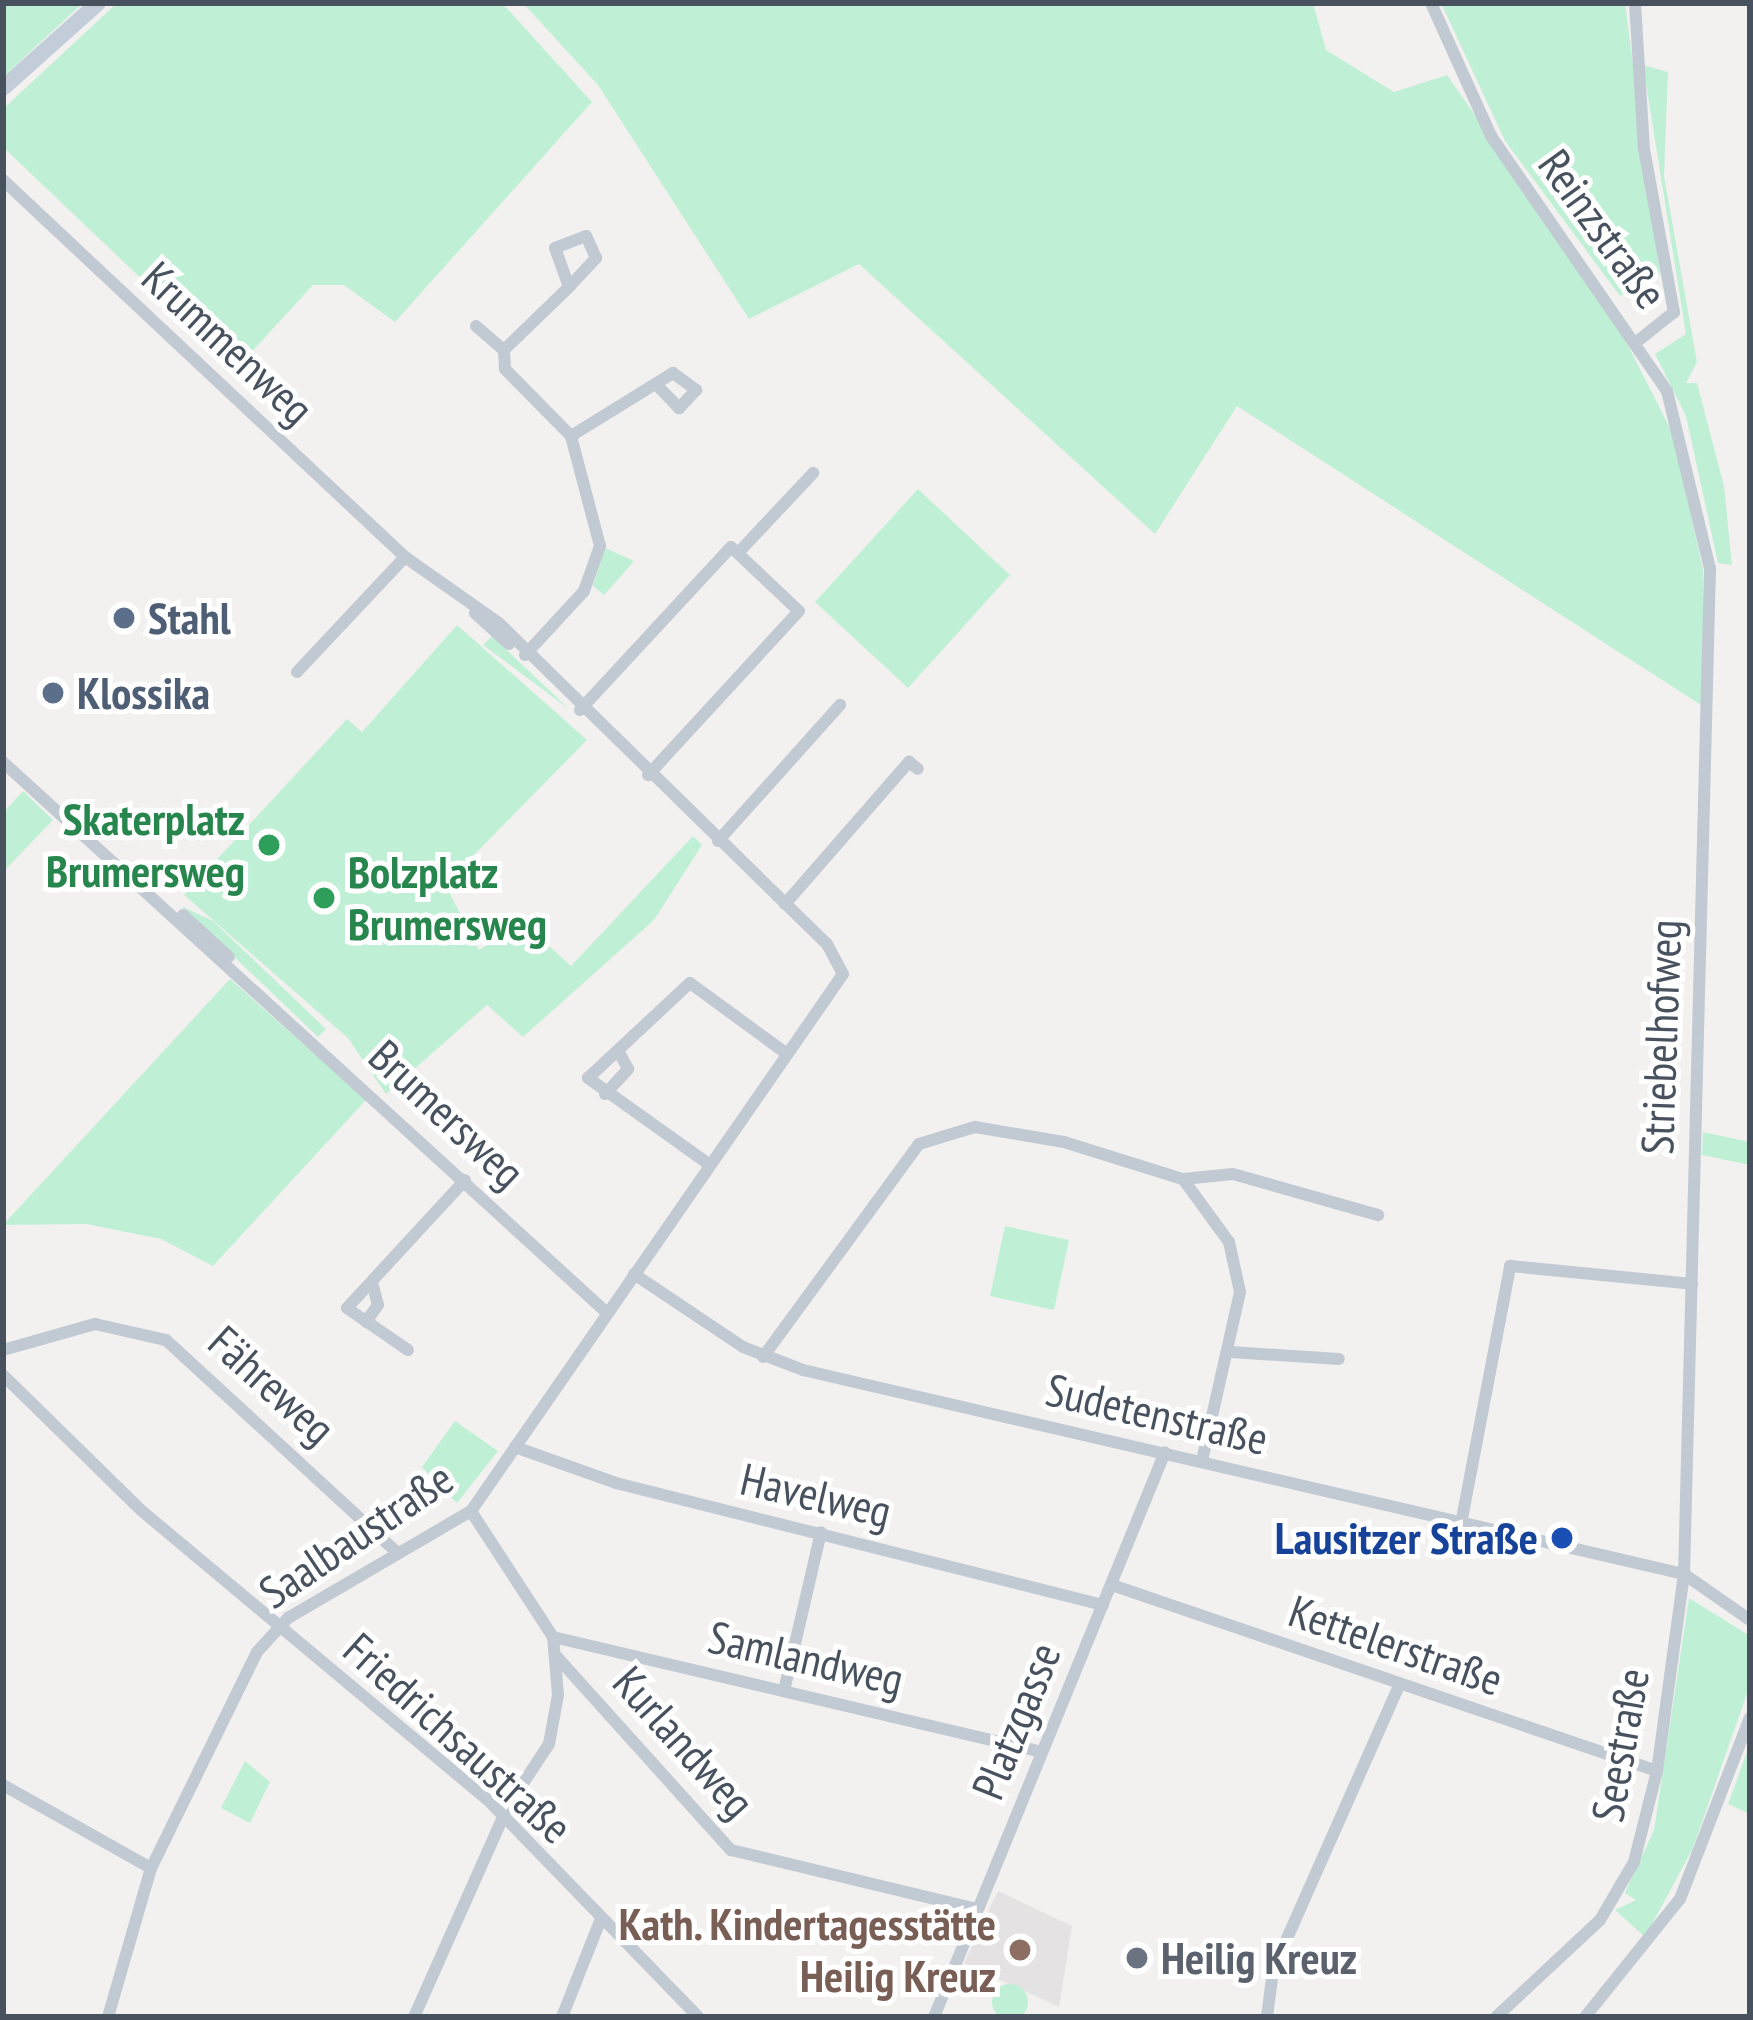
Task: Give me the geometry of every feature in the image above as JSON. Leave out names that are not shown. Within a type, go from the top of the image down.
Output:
[{"type":"street","points":[[3,88],[98,3]]},
{"type":"street","name":"Reinzstraße","points":[[1431,3],[1491,136],[1640,340],[1700,503]]},
{"type":"street","points":[[1635,3],[1644,149],[1673,312],[1640,340]]},
{"type":"street","name":"Krummenweg","points":[[3,180],[405,557],[458,595],[525,655],[785,904],[843,974]]},
{"type":"street","points":[[504,350],[569,287]]},
{"type":"street","points":[[476,326],[504,350],[505,369],[571,436],[600,546],[584,591],[525,655]]},
{"type":"street","points":[[571,436],[660,388]]},
{"type":"street","points":[[738,553],[813,473]]},
{"type":"street","name":"Striebelhofweg","points":[[1684,1574],[1712,649],[1700,503]]},
{"type":"street","points":[[580,710],[731,547],[800,610],[648,775]]},
{"type":"street","points":[[298,672],[405,557]]},
{"type":"street","points":[[718,841],[840,705]]},
{"type":"street","name":"Brumersweg","points":[[3,762],[165,908],[203,926],[237,969],[607,1313]]},
{"type":"street","points":[[785,904],[909,762],[918,769]]},
{"type":"street","points":[[705,971],[588,1078],[710,1165]]},
{"type":"street","name":"Saalbaustraße","points":[[107,2017],[151,1868],[221,1708],[277,1628],[471,1511],[843,974]]},
{"type":"street","points":[[690,983],[788,1054]]},
{"type":"street","points":[[605,1094],[628,1069],[618,1050]]},
{"type":"street","points":[[763,1358],[900,1162],[946,1131],[1017,1132],[1183,1179],[1216,1178],[1378,1215]]},
{"type":"street","points":[[1210,1207],[1216,1178]]},
{"type":"street","points":[[1183,1179],[1210,1207],[1240,1292],[1231,1352],[1202,1461]]},
{"type":"street","points":[[408,1350],[347,1308],[465,1180]]},
{"type":"street","points":[[1461,1524],[1510,1266],[1692,1284]]},
{"type":"street","name":"Sudetenstraße","points":[[634,1274],[763,1358],[1684,1574]]},
{"type":"street","points":[[366,1322],[378,1305],[372,1282]]},
{"type":"street","name":"Fähreweg","points":[[3,1350],[95,1324],[166,1340],[398,1553]]},
{"type":"street","points":[[1231,1352],[1340,1359]]},
{"type":"street","name":"Friedrichsaustraße","points":[[3,1375],[277,1628],[504,1815],[600,1921],[698,2017]]},
{"type":"street","name":"Havelweg","points":[[515,1447],[1103,1605]]},
{"type":"street","name":"Platzgasse","points":[[934,2017],[1165,1452]]},
{"type":"street","points":[[414,2017],[504,1815],[549,1744],[557,1657],[553,1637],[471,1511]]},
{"type":"street","points":[[784,1691],[821,1532]]},
{"type":"street","points":[[1684,1574],[1750,1620]]},
{"type":"street","name":"Seestraße","points":[[1496,2017],[1600,1920],[1634,1862],[1657,1771],[1684,1574]]},
{"type":"street","name":"Kettelerstraße","points":[[1112,1585],[1657,1771]]},
{"type":"street","name":"Samlandweg","points":[[553,1637],[1042,1752]]},
{"type":"street","name":"Kurlandweg","points":[[557,1657],[731,1850],[977,1910]]},
{"type":"street","points":[[1268,2017],[1273,1970],[1400,1684]]},
{"type":"street","points":[[1585,2017],[1680,1899],[1750,1718]]},
{"type":"street","points":[[3,1785],[151,1868]]},
{"type":"street","points":[[562,2017],[600,1921]]},
{"type":"shaded area","name":"Kath. Kindertagesstätte Heilig Kreuz","points":[[998,1891],[1072,1926],[1059,2007],[964,1963]]},
{"type":"green space","points":[[3,3],[83,3],[3,77]]},
{"type":"green space","points":[[117,3],[502,3],[592,102],[395,322],[344,285],[313,285],[236,369],[3,147],[3,109]]},
{"type":"green space","points":[[523,3],[1313,3],[1326,50],[1394,92],[1447,75],[1608,306],[1673,434],[1703,570],[1704,707],[1237,406],[1155,534],[859,264],[749,319],[598,85]]},
{"type":"green space","points":[[1441,3],[1625,3],[1660,273],[1620,296],[1505,141]]},
{"type":"green space","points":[[1643,65],[1668,72],[1664,176],[1697,362],[1686,383],[1697,383],[1724,486],[1732,565],[1718,563],[1686,416],[1655,354],[1686,334]]},
{"type":"green space","points":[[918,489],[1010,575],[908,688],[815,602]]},
{"type":"green space","points":[[605,548],[634,561],[604,595],[593,586]]},
{"type":"green space","points":[[457,625],[587,740],[459,870],[449,892],[479,950],[522,921],[571,966],[693,836],[702,845],[654,920],[523,1037],[487,1005],[386,1094],[348,1038],[184,895],[347,719],[362,732]]},
{"type":"green space","points":[[492,636],[569,709],[483,645]]},
{"type":"green space","points":[[23,791],[53,820],[3,872],[3,813]]},
{"type":"green space","points":[[181,906],[213,921],[326,1029],[318,1037]]},
{"type":"green space","points":[[230,979],[366,1100],[213,1266],[161,1239],[86,1224],[3,1225]]},
{"type":"green space","points":[[1703,1132],[1750,1142],[1750,1165],[1702,1155]]},
{"type":"green space","points":[[1005,1226],[1069,1240],[1054,1310],[990,1296]]},
{"type":"green space","points":[[455,1421],[498,1451],[457,1503],[422,1467]]},
{"type":"green space","points":[[1689,1598],[1750,1636],[1750,1685],[1693,1848],[1645,1937],[1615,1910],[1636,1900],[1625,1893],[1654,1830]]},
{"type":"green space","points":[[1750,1744],[1750,1814],[1728,1804]]},
{"type":"green space","points":[[245,1761],[270,1782],[250,1823],[221,1808]]},
{"type":"green space","points":[[1010,1984],[1023,1989],[1028,2002],[1023,2015],[1010,2020],[997,2015],[992,2002],[997,1989]]},
{"type":"place","name":"Stahl","points":[[124,618]]},
{"type":"place","name":"Klossika","points":[[53,693]]},
{"type":"place","name":"Skaterplatz Brumersweg","points":[[269,845]]},
{"type":"place","name":"Bolzplatz Brumersweg","points":[[324,898]]},
{"type":"place","name":"Lausitzer Straße","points":[[1562,1538]]},
{"type":"place","name":"Kath. Kindertagesstätte Heilig Kreuz","points":[[1020,1950]]},
{"type":"place","name":"Heilig Kreuz","points":[[1137,1958]]}]
